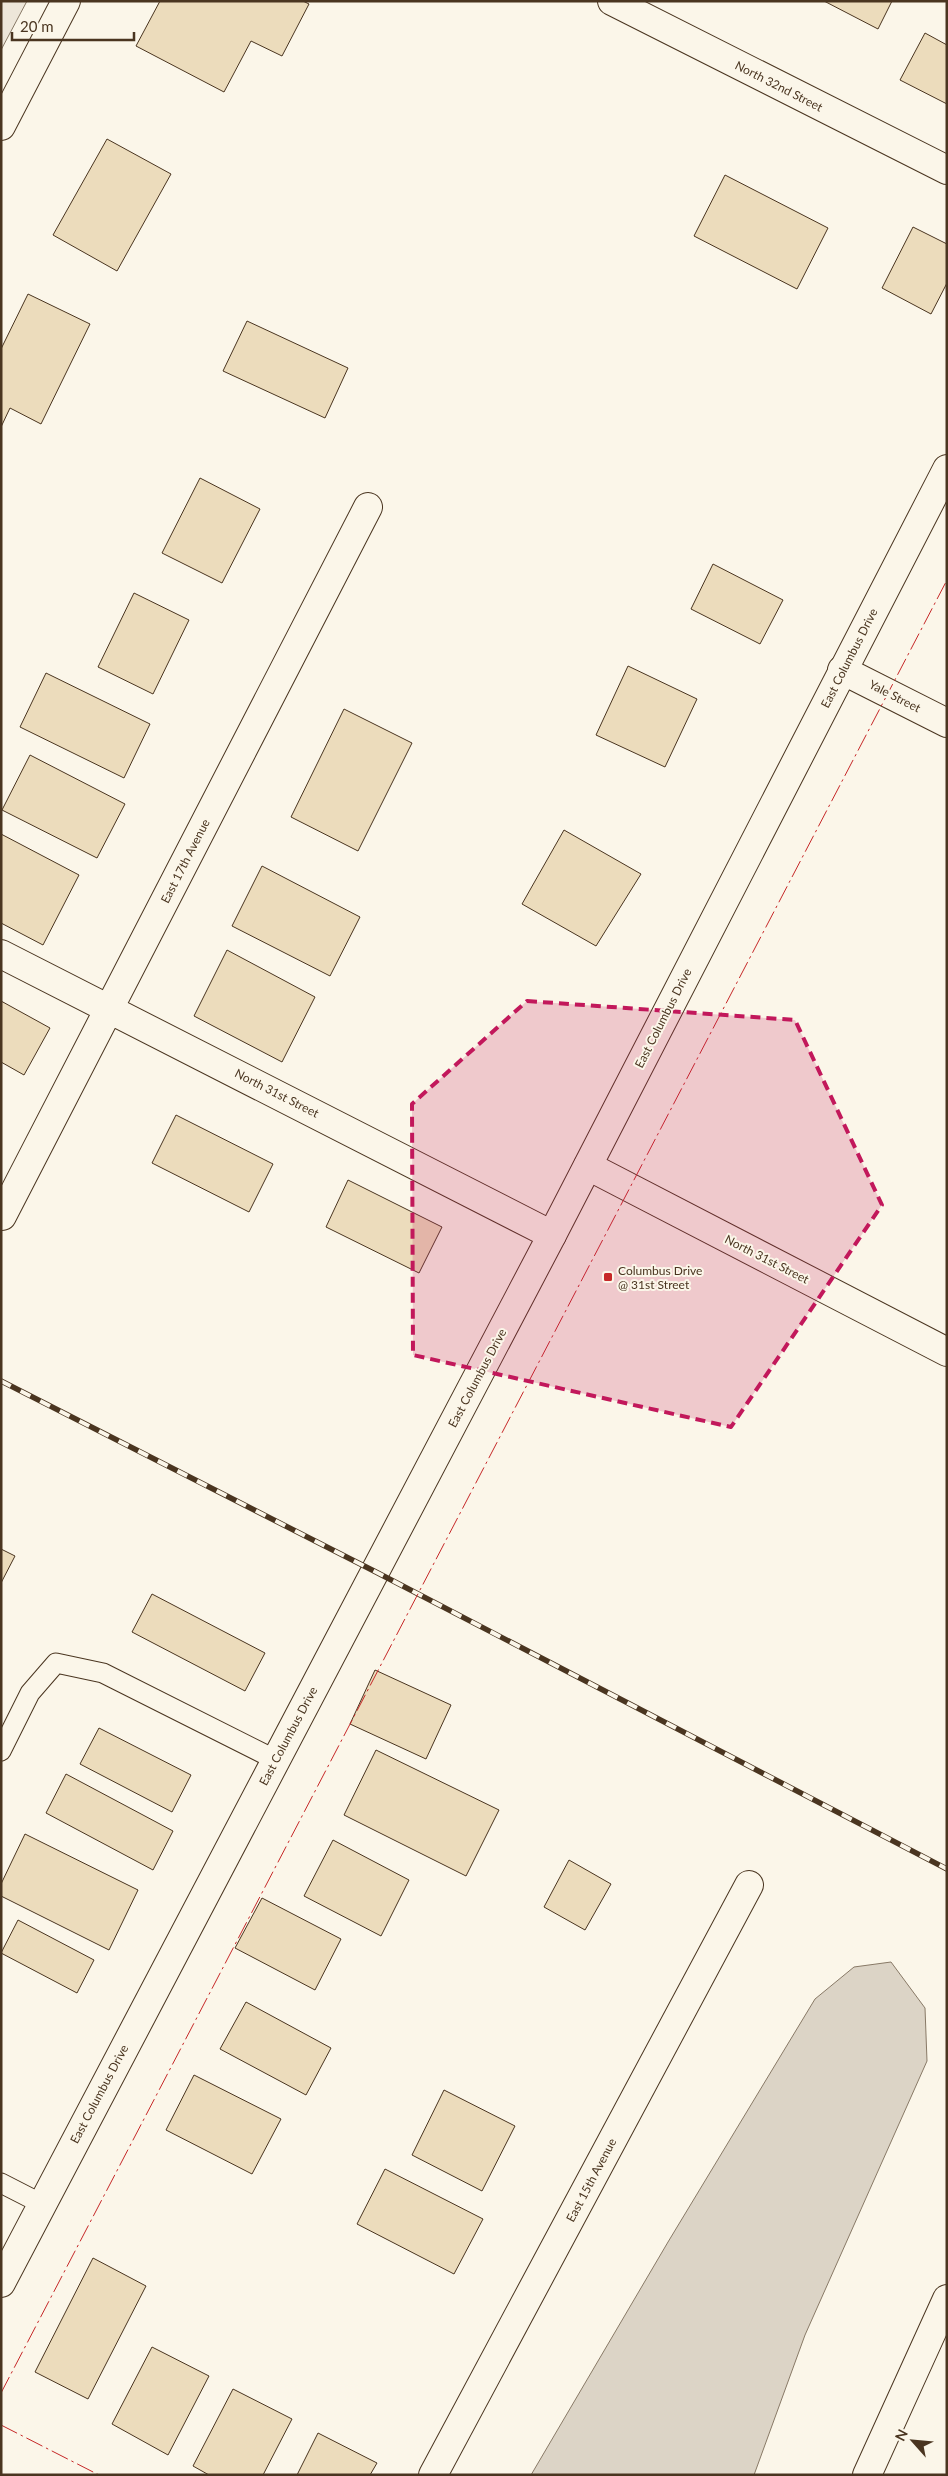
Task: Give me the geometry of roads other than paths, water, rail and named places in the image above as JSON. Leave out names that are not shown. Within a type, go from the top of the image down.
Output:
[{"type":"main road","points":[[1,126],[66,1]]},
{"type":"main road","name":"North 32nd Street","points":[[612,1],[947,170]]},
{"type":"main road","name":"East Columbus Drive","points":[[1,2283],[588,1166],[947,469]]},
{"type":"main road","name":"East 17th Avenue","points":[[2,1216],[368,507]]},
{"type":"main road","name":"Yale Street","points":[[842,670],[947,723]]},
{"type":"main road","name":"North 31st Street","points":[[1,954],[552,1234]]},
{"type":"main road","name":"North 31st Street","points":[[588,1166],[947,1352]]},
{"type":"main road","name":"East 15th Avenue","points":[[434,2475],[749,1885]]},
{"type":"main road","points":[[867,2475],[947,2299]]},
{"type":"lane","points":[[1,1751],[30,1693],[56,1663],[103,1673],[276,1760]]},
{"type":"lane","points":[[1,2184],[42,2204]]},
{"type":"railway","points":[[1,1381],[374,1571],[947,1869]]},
{"type":"place","name":"Columbus Drive @ 31st Street","points":[[608,1277]]}]
